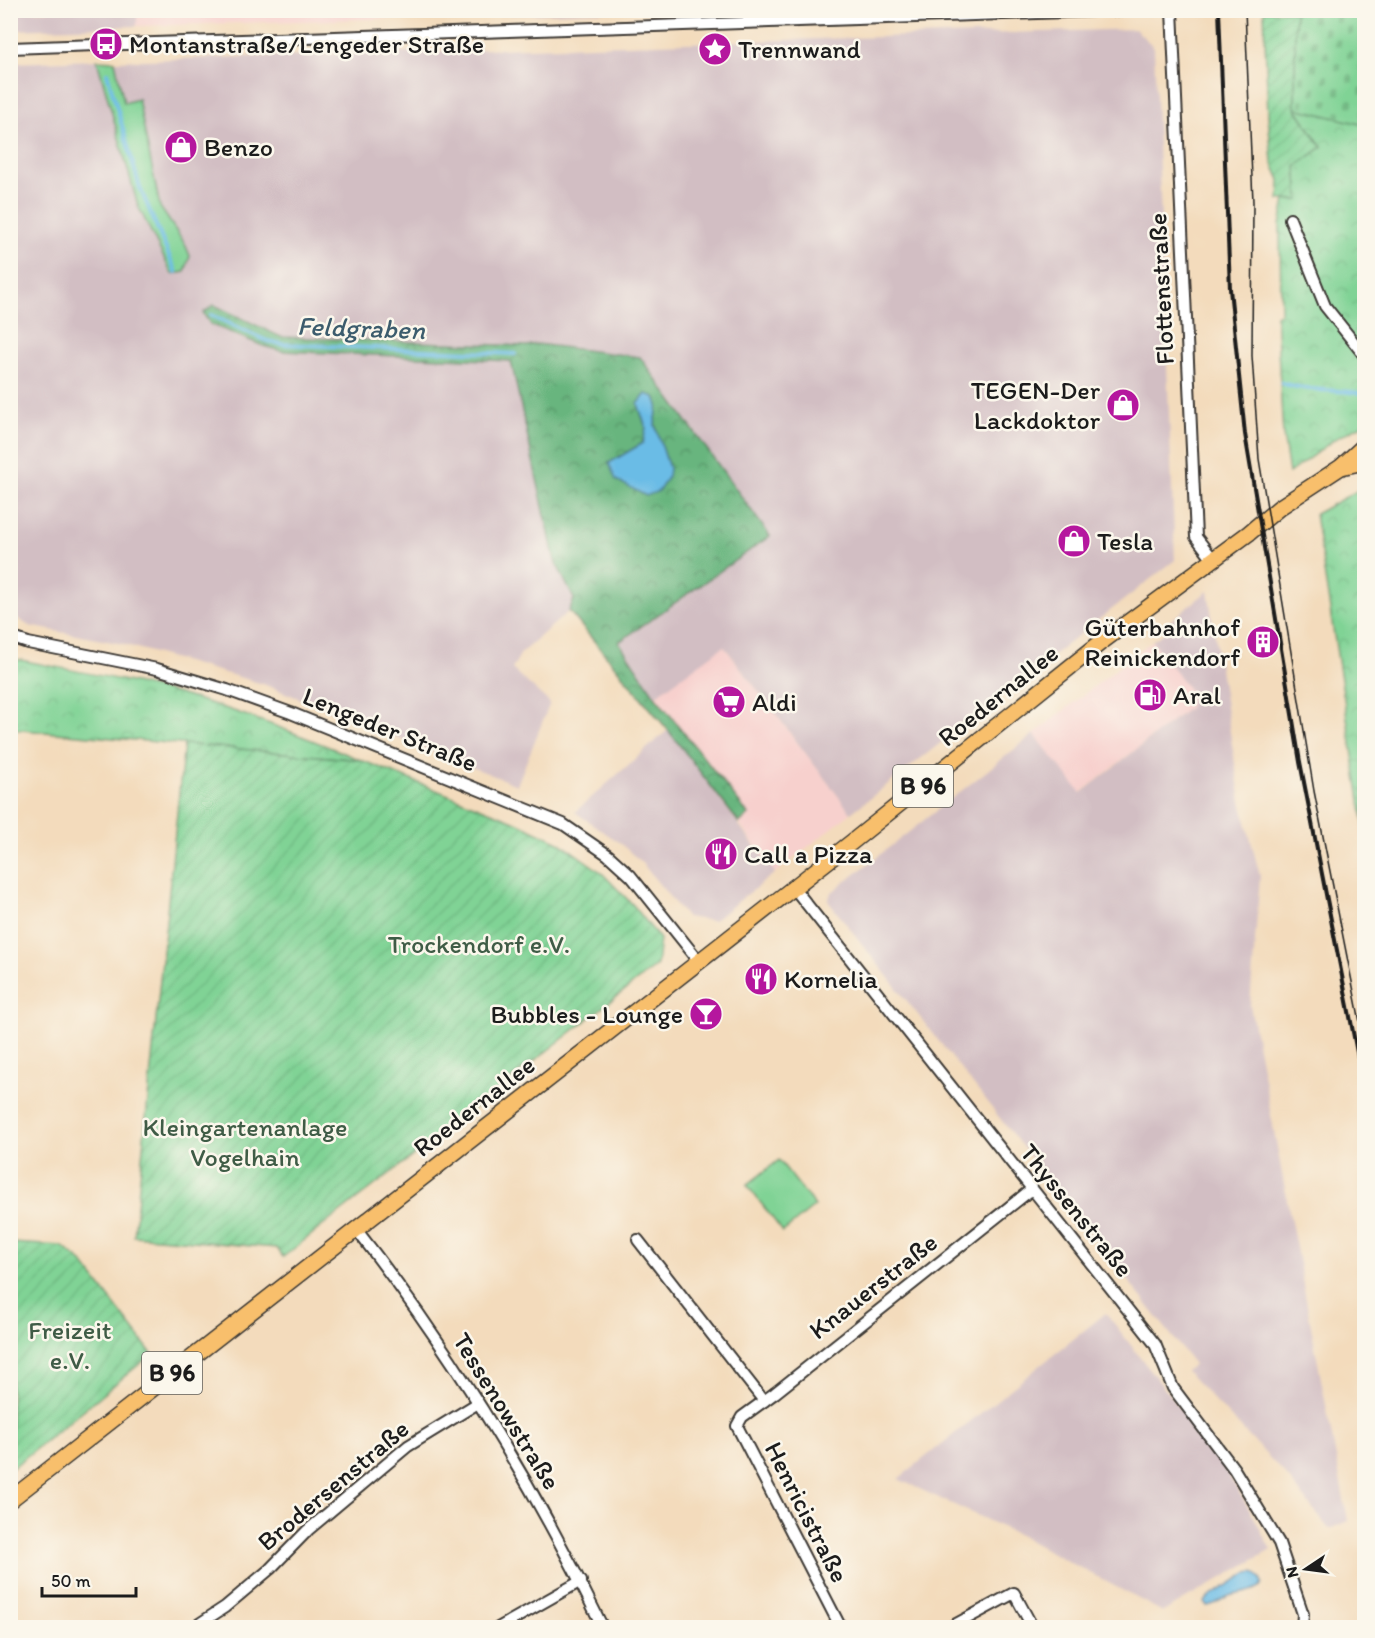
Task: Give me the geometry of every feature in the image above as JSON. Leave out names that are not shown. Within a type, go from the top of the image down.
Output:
[{"type":"main road","name":"Roedernallee","points":[[10,1500],[794,888],[1101,643],[1280,507],[1341,467],[1365,446]]},
{"type":"main road","name":"Roedernallee","points":[[1341,467],[1365,462]]},
{"type":"street","points":[[10,48],[1123,10]]},
{"type":"street","name":"Flottenstraße","points":[[1172,10],[1196,537],[1213,559]]},
{"type":"street","points":[[1290,219],[1325,306],[1365,355]]},
{"type":"street","name":"Lengeder Straße","points":[[10,637],[28,643],[157,669],[227,690],[291,713],[563,824],[608,855],[631,876],[699,961]]},
{"type":"street","name":"Thyssenstraße","points":[[794,888],[1155,1344],[1173,1388],[1234,1469],[1279,1543],[1303,1614],[1302,1628]]},
{"type":"street","name":"Knauerstraße","points":[[739,1422],[1032,1189]]},
{"type":"street","name":"Tessenowstraße","points":[[356,1229],[423,1321],[478,1403],[530,1487],[581,1581],[603,1628]]},
{"type":"street","points":[[638,1240],[764,1401]]},
{"type":"street","name":"Brodersenstraße","points":[[193,1628],[225,1607],[270,1569],[308,1530],[408,1446],[478,1403]]},
{"type":"street","name":"Henricistraße","points":[[739,1422],[841,1628]]},
{"type":"street","points":[[498,1628],[581,1581]]},
{"type":"street","points":[[949,1628],[1014,1593],[1033,1628]]},
{"type":"shaded area","points":[[137,10],[473,11],[473,16],[137,26]]},
{"type":"shaded area","points":[[473,10],[637,11],[473,16]]},
{"type":"shaded area","points":[[10,11],[137,11],[137,26],[11,30]]},
{"type":"shaded area","points":[[1135,29],[1154,47],[1175,560],[851,813],[724,646],[655,696],[619,641],[770,536],[537,344],[527,346],[281,337],[214,305],[210,324],[281,351],[512,361],[555,561],[574,599],[569,611],[521,653],[512,669],[550,703],[517,785],[263,684],[123,644],[29,626],[11,614],[11,63],[97,60],[138,206],[172,274],[185,244],[160,207],[138,100],[124,103],[115,61]]},
{"type":"shaded area","points":[[1208,591],[1241,802],[1260,876],[1250,1005],[1348,1521],[1329,1529],[1285,1474],[1186,1371],[1194,1364],[828,901],[831,893],[1034,734],[1081,793],[1189,708],[1191,692],[1152,641],[1168,630],[1165,625]]},
{"type":"shaded area","points":[[1152,641],[1191,692],[1189,708],[1080,793],[1034,734]]},
{"type":"shaded area","points":[[723,645],[851,813],[775,873],[739,823],[749,815],[655,696]]},
{"type":"shaded area","points":[[668,730],[775,873],[713,921],[686,917],[642,863],[620,843],[575,812]]},
{"type":"shaded area","points":[[1106,1313],[1218,1458],[1253,1515],[1271,1550],[1163,1612],[1015,1533],[898,1479]]},
{"type":"green space","points":[[1264,11],[1295,11],[1295,108],[1322,147],[1296,166],[1299,200],[1279,200],[1280,180],[1272,162],[1268,116]]},
{"type":"green space","points":[[1295,11],[1364,11],[1364,125],[1295,108]]},
{"type":"green space","points":[[97,60],[115,61],[124,103],[138,99],[160,207],[185,244],[190,256],[185,272],[172,274],[138,206]]},
{"type":"green space","points":[[1295,108],[1364,125],[1364,424],[1338,437],[1289,473],[1283,435],[1276,315],[1281,312],[1280,225],[1285,200],[1299,200],[1296,166],[1322,147]]},
{"type":"green space","points":[[214,305],[281,337],[527,346],[537,344],[640,357],[770,536],[619,642],[655,696],[749,815],[739,823],[668,730],[569,611],[574,599],[555,561],[511,361],[281,351],[210,324],[203,313]],"holes":[[[638,404],[658,405],[655,425],[669,468],[609,463],[643,443],[646,428]]]},
{"type":"green space","points":[[1364,487],[1364,826],[1315,514]]},
{"type":"green space","points":[[10,658],[123,680],[189,697],[255,718],[361,760],[11,729]]},
{"type":"green space","points":[[184,744],[361,760],[514,821],[559,842],[601,872],[634,906],[660,939],[657,965],[283,1257],[277,1248],[134,1236]]},
{"type":"green space","points":[[779,1160],[815,1206],[783,1232],[747,1185]]},
{"type":"green space","name":"Freizeit e.V.","points":[[11,1243],[62,1246],[82,1262],[152,1354],[11,1469]]},
{"type":"water","points":[[646,394],[655,397],[658,405],[655,425],[669,468],[668,476],[659,491],[646,496],[616,480],[609,463],[643,443],[646,428],[638,404]]},
{"type":"water","points":[[1254,1572],[1260,1578],[1259,1587],[1229,1596],[1207,1606],[1205,1602],[1208,1598],[1247,1573]]},
{"type":"waterway","name":"Feldgraben","points":[[107,73],[140,188],[176,272]]},
{"type":"waterway","name":"Feldgraben","points":[[211,315],[267,341],[282,344],[515,354]]},
{"type":"waterway","points":[[1281,383],[1302,388],[1364,394]]},
{"type":"tram line","points":[[1245,10],[1253,202],[1252,356],[1259,459],[1314,791],[1364,1042]]},
{"type":"railway","points":[[1219,10],[1230,289],[1245,434],[1300,762],[1364,1088]]},
{"type":"place","name":"Montanstraße/Lengeder Straße","points":[[106,44]]},
{"type":"place","name":"Trennwand","points":[[715,49]]},
{"type":"place","name":"Benzo","points":[[181,147]]},
{"type":"place","name":"TEGEN-Der Lackdoktor","points":[[1123,405]]},
{"type":"place","name":"Tesla","points":[[1074,541]]},
{"type":"place","name":"Güterbahnhof Reinickendorf","points":[[1263,642]]},
{"type":"place","name":"Aral","points":[[1150,695]]},
{"type":"place","name":"Aldi","points":[[729,702]]},
{"type":"place","name":"Call a Pizza","points":[[721,854]]},
{"type":"place","name":"Kornelia","points":[[761,979]]},
{"type":"place","name":"Bubbles - Lounge","points":[[706,1014]]},
{"type":"park label","name":"Trockendorf e.V.","points":[[479,944]]},
{"type":"park label","name":"Kleingartenanlage Vogelhain","points":[[245,1142]]}]
